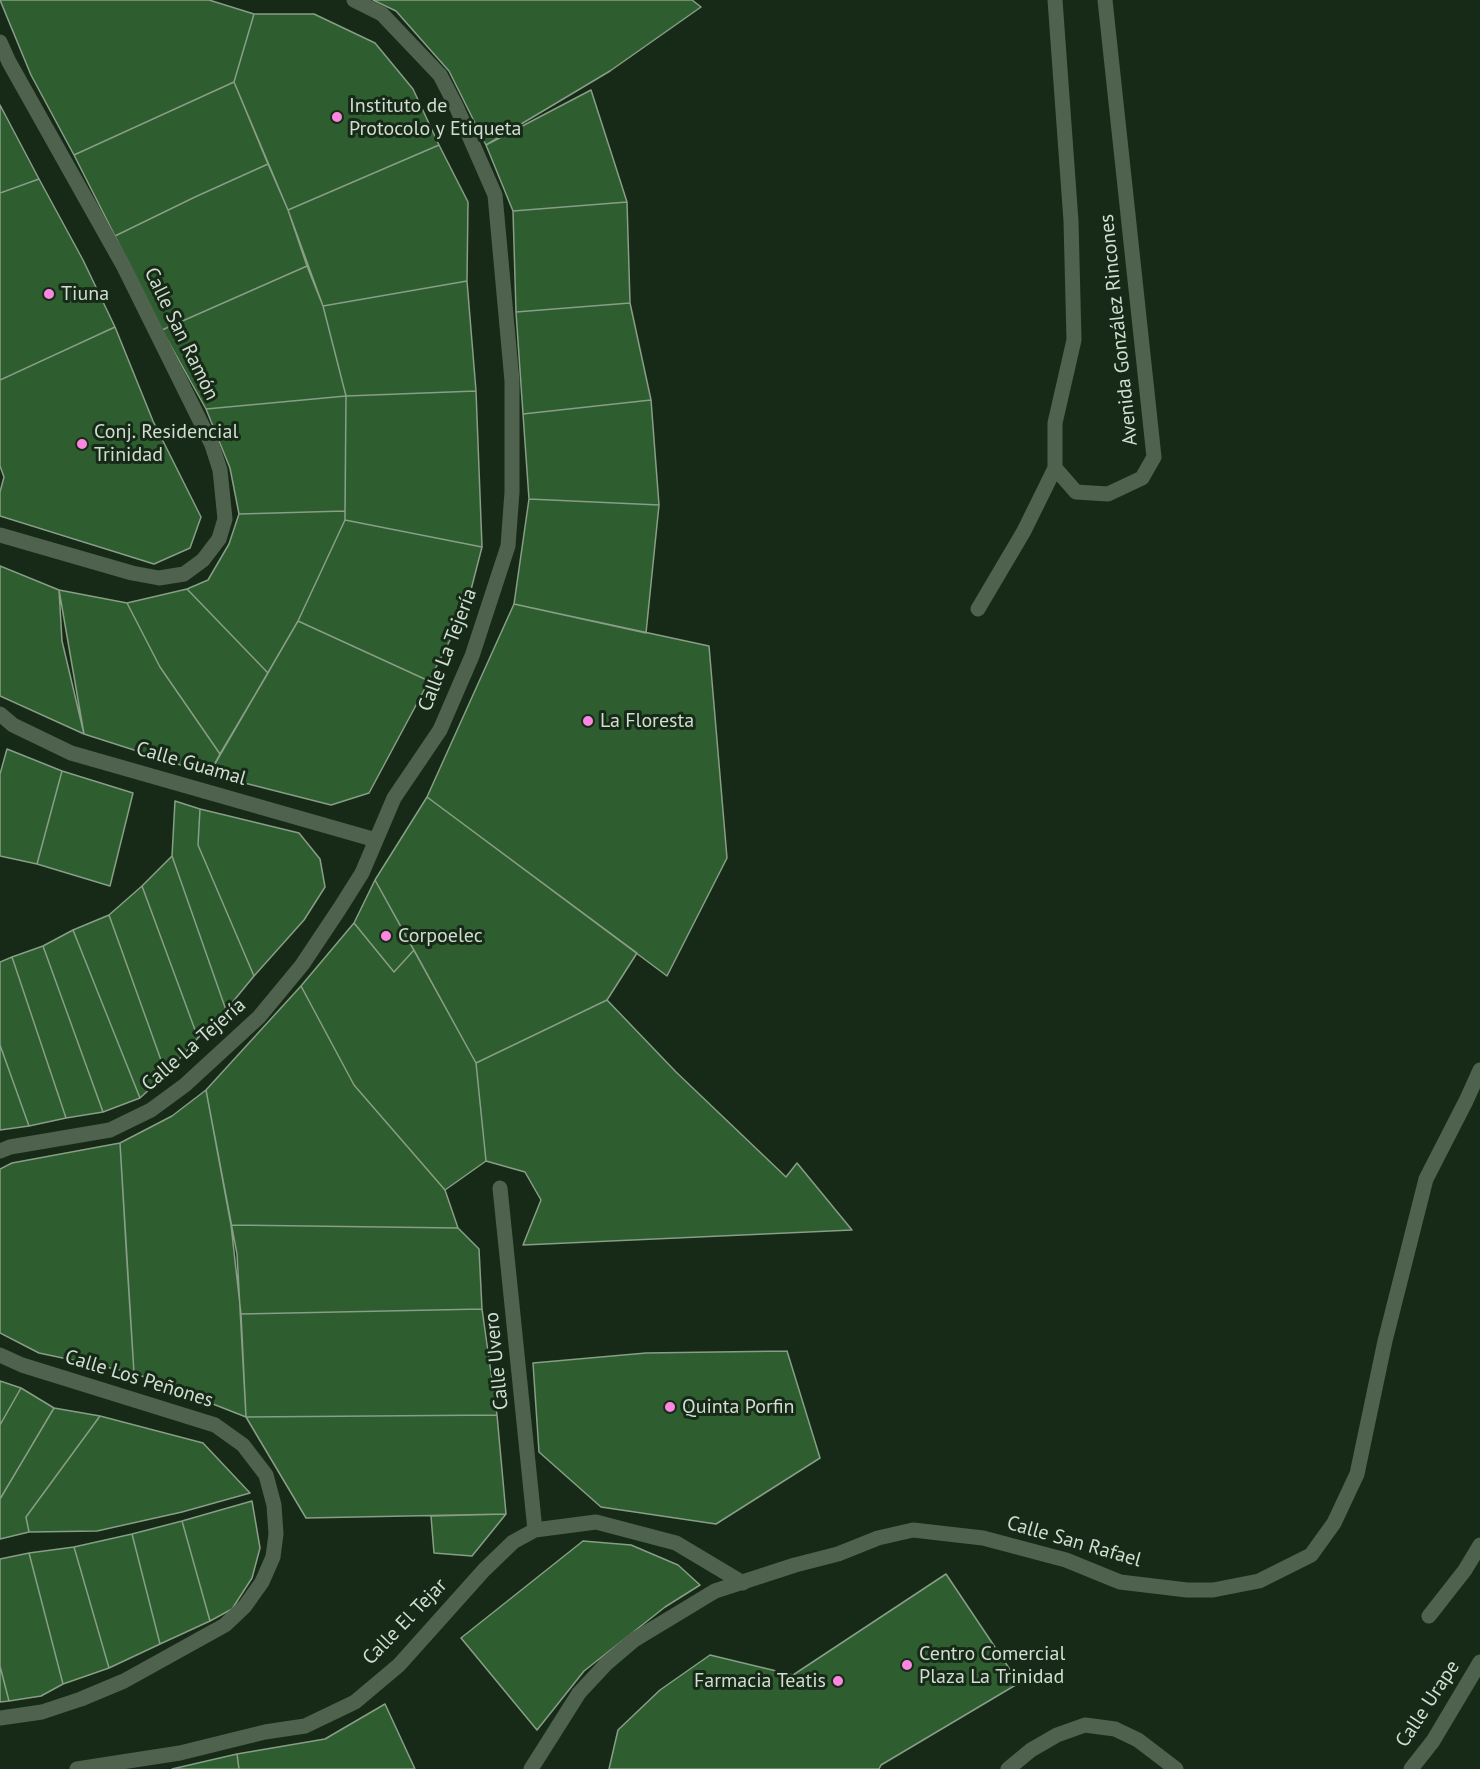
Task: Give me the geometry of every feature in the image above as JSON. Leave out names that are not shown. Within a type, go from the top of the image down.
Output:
[{"type":"street","name":"Calle La Tejería","points":[[0,1151],[10,1147],[110,1130],[152,1110],[185,1085],[259,1017],[302,965],[362,873],[394,798],[440,730],[472,656],[508,546],[512,492],[512,381],[495,195],[440,75],[382,14],[354,0]]},
{"type":"street","name":"Avenida González Rincones","points":[[1054,0],[1071,221],[1074,340],[1055,423],[1055,468],[1076,492],[1108,494],[1142,478],[1154,457],[1106,0]]},
{"type":"street","name":"Calle San Ramón","points":[[0,42],[123,265],[212,445],[220,470],[225,519],[219,539],[203,560],[184,574],[159,578],[132,573],[0,535]]},
{"type":"street","points":[[978,609],[1024,531],[1055,468]]},
{"type":"street","name":"Calle Guamal","points":[[0,714],[14,725],[71,753],[376,840]]},
{"type":"street","name":"Calle San Rafael","points":[[531,1769],[579,1693],[607,1663],[634,1640],[715,1591],[795,1565],[838,1554],[878,1538],[913,1530],[983,1538],[1066,1560],[1120,1582],[1187,1590],[1213,1590],[1259,1581],[1311,1555],[1334,1523],[1357,1474],[1385,1341],[1426,1179],[1480,1070]]},
{"type":"street","name":"Calle Uvero","points":[[500,1188],[536,1530]]},
{"type":"street","name":"Calle Los Peñones","points":[[0,1355],[22,1365],[215,1425],[243,1445],[266,1475],[274,1505],[276,1534],[273,1557],[262,1582],[245,1606],[225,1625],[124,1681],[81,1699],[42,1712],[0,1718]]},
{"type":"street","name":"Calle El Tejar","points":[[77,1769],[180,1754],[265,1732],[305,1726],[355,1702],[399,1665],[484,1570],[513,1542],[536,1530],[596,1522],[676,1543],[743,1583]]},
{"type":"street","points":[[1429,1616],[1465,1570],[1480,1545]]},
{"type":"street","name":"Calle Urape","points":[[1411,1769],[1433,1741],[1480,1662]]},
{"type":"street","points":[[1008,1769],[1030,1750],[1057,1735],[1085,1725],[1115,1729],[1138,1740],[1176,1769]]},
{"type":"building","points":[[0,0],[209,0],[254,14],[234,82],[74,155],[31,75]]},
{"type":"building","points":[[373,0],[692,0],[701,7],[610,71],[486,145],[449,71],[396,11]]},
{"type":"building","name":"Instituto de Protocolo y Etiqueta","points":[[254,14],[314,14],[375,43],[413,89],[439,145],[288,210],[234,82]]},
{"type":"building","points":[[234,82],[268,164],[115,236],[74,155]]},
{"type":"building","points":[[591,90],[627,202],[513,211],[486,145]]},
{"type":"building","points":[[0,105],[39,179],[0,193]]},
{"type":"building","points":[[439,145],[468,202],[467,281],[323,306],[288,210]]},
{"type":"building","points":[[268,164],[288,210],[307,266],[162,330],[115,236]]},
{"type":"building","name":"Tiuna","points":[[39,179],[83,260],[115,327],[0,380],[0,193]]},
{"type":"building","points":[[627,202],[630,303],[516,312],[513,211]]},
{"type":"building","points":[[307,266],[323,306],[346,396],[206,409],[162,330]]},
{"type":"building","points":[[467,281],[476,391],[346,396],[323,306]]},
{"type":"building","points":[[630,303],[651,400],[523,414],[516,312]]},
{"type":"building","name":"Conj. Residencial Trinidad","points":[[115,327],[153,421],[201,517],[190,548],[154,564],[0,516],[0,492],[4,477],[0,466],[0,380]]},
{"type":"building","points":[[476,391],[482,547],[345,520],[346,396]]},
{"type":"building","points":[[346,396],[345,511],[239,514],[230,468],[206,409]]},
{"type":"building","points":[[651,400],[659,505],[529,499],[523,414]]},
{"type":"building","points":[[529,499],[659,505],[646,633],[514,604]]},
{"type":"building","points":[[345,511],[345,520],[298,621],[268,673],[187,589],[208,580],[229,544],[239,514]]},
{"type":"building","points":[[345,520],[482,547],[466,609],[429,681],[298,621]]},
{"type":"building","points":[[0,566],[59,590],[62,641],[84,734],[0,696]]},
{"type":"building","points":[[187,589],[268,673],[220,754],[160,667],[127,603]]},
{"type":"building","points":[[59,590],[127,603],[160,667],[220,754],[209,774],[84,734]]},
{"type":"building","name":"La Floresta","points":[[514,604],[709,646],[727,858],[667,976],[427,797]]},
{"type":"building","points":[[298,621],[429,681],[369,793],[331,805],[209,774]]},
{"type":"building","points":[[7,749],[62,771],[37,864],[0,856],[0,774]]},
{"type":"building","points":[[62,771],[133,793],[110,886],[37,864]]},
{"type":"building","points":[[427,797],[637,953],[607,1000],[476,1063],[375,880]]},
{"type":"building","points":[[175,801],[200,809],[198,845],[254,976],[226,1010],[172,856]]},
{"type":"building","points":[[200,809],[299,833],[320,859],[325,887],[304,920],[254,976],[198,845]]},
{"type":"building","points":[[172,856],[226,1010],[198,1038],[142,886]]},
{"type":"building","name":"Corpoelec","points":[[375,880],[414,950],[394,972],[354,923]]},
{"type":"building","points":[[142,886],[198,1038],[166,1074],[109,915]]},
{"type":"building","points":[[109,915],[166,1074],[140,1098],[73,930]]},
{"type":"building","points":[[354,923],[394,972],[414,950],[476,1063],[486,1161],[445,1190],[354,1085],[301,986]]},
{"type":"building","points":[[73,930],[140,1098],[103,1112],[43,946]]},
{"type":"building","points":[[43,946],[103,1112],[66,1118],[12,957]]},
{"type":"building","points":[[12,957],[66,1118],[29,1126],[0,1045],[0,962]]},
{"type":"building","points":[[301,986],[354,1085],[445,1190],[458,1228],[231,1225],[206,1090]]},
{"type":"building","points":[[607,1000],[676,1072],[786,1177],[797,1163],[852,1230],[523,1245],[541,1200],[525,1172],[486,1161],[476,1063]]},
{"type":"building","points":[[0,1045],[29,1126],[0,1130]]},
{"type":"building","points":[[206,1090],[237,1254],[246,1417],[134,1373],[120,1143],[172,1116]]},
{"type":"building","points":[[120,1143],[134,1373],[39,1353],[0,1333],[0,1169],[12,1163]]},
{"type":"building","points":[[231,1225],[458,1228],[479,1249],[482,1309],[241,1314]]},
{"type":"building","points":[[482,1309],[497,1415],[246,1417],[241,1314]]},
{"type":"building","name":"Quinta Porfin","points":[[787,1351],[820,1458],[716,1524],[601,1507],[539,1452],[533,1363],[646,1353]]},
{"type":"building","points":[[0,1381],[21,1388],[0,1425]]},
{"type":"building","points":[[21,1388],[54,1408],[0,1499],[0,1425]]},
{"type":"building","points":[[54,1408],[100,1416],[26,1517],[29,1532],[0,1539],[0,1499]]},
{"type":"building","points":[[497,1415],[506,1514],[306,1518],[246,1417]]},
{"type":"building","points":[[100,1416],[203,1443],[250,1493],[182,1512],[97,1531],[29,1532],[26,1517]]},
{"type":"building","points":[[252,1501],[260,1548],[252,1578],[232,1609],[210,1621],[182,1521]]},
{"type":"building","points":[[506,1514],[472,1556],[434,1553],[431,1516]]},
{"type":"building","points":[[182,1521],[210,1621],[160,1644],[132,1534]]},
{"type":"building","points":[[132,1534],[160,1644],[109,1668],[74,1547]]},
{"type":"building","points":[[583,1541],[631,1545],[678,1565],[700,1585],[665,1607],[584,1671],[537,1730],[461,1638]]},
{"type":"building","points":[[74,1547],[109,1668],[63,1684],[29,1553]]},
{"type":"building","points":[[29,1553],[63,1684],[41,1696],[9,1701],[0,1666],[0,1559]]},
{"type":"building","name":"Centro Comercial Plaza La Trinidad","points":[[946,1574],[1019,1683],[881,1765],[879,1769],[609,1769],[618,1730],[660,1690],[710,1655],[793,1675]]},
{"type":"building","points":[[0,1666],[9,1701],[0,1702]]},
{"type":"building","points":[[385,1704],[415,1769],[239,1769],[237,1754],[325,1739]]},
{"type":"building","points":[[237,1754],[239,1769],[172,1769]]},
{"type":"place","name":"Instituto de Protocolo y Etiqueta","points":[[337,117]]},
{"type":"place","name":"Tiuna","points":[[49,294]]},
{"type":"place","name":"Conj. Residencial Trinidad","points":[[82,444]]},
{"type":"place","name":"La Floresta","points":[[588,721]]},
{"type":"place","name":"Corpoelec","points":[[386,936]]},
{"type":"place","name":"Quinta Porfin","points":[[670,1407]]},
{"type":"place","name":"Centro Comercial Plaza La Trinidad","points":[[907,1665]]},
{"type":"place","name":"Farmacia Teatis","points":[[838,1681]]}]
